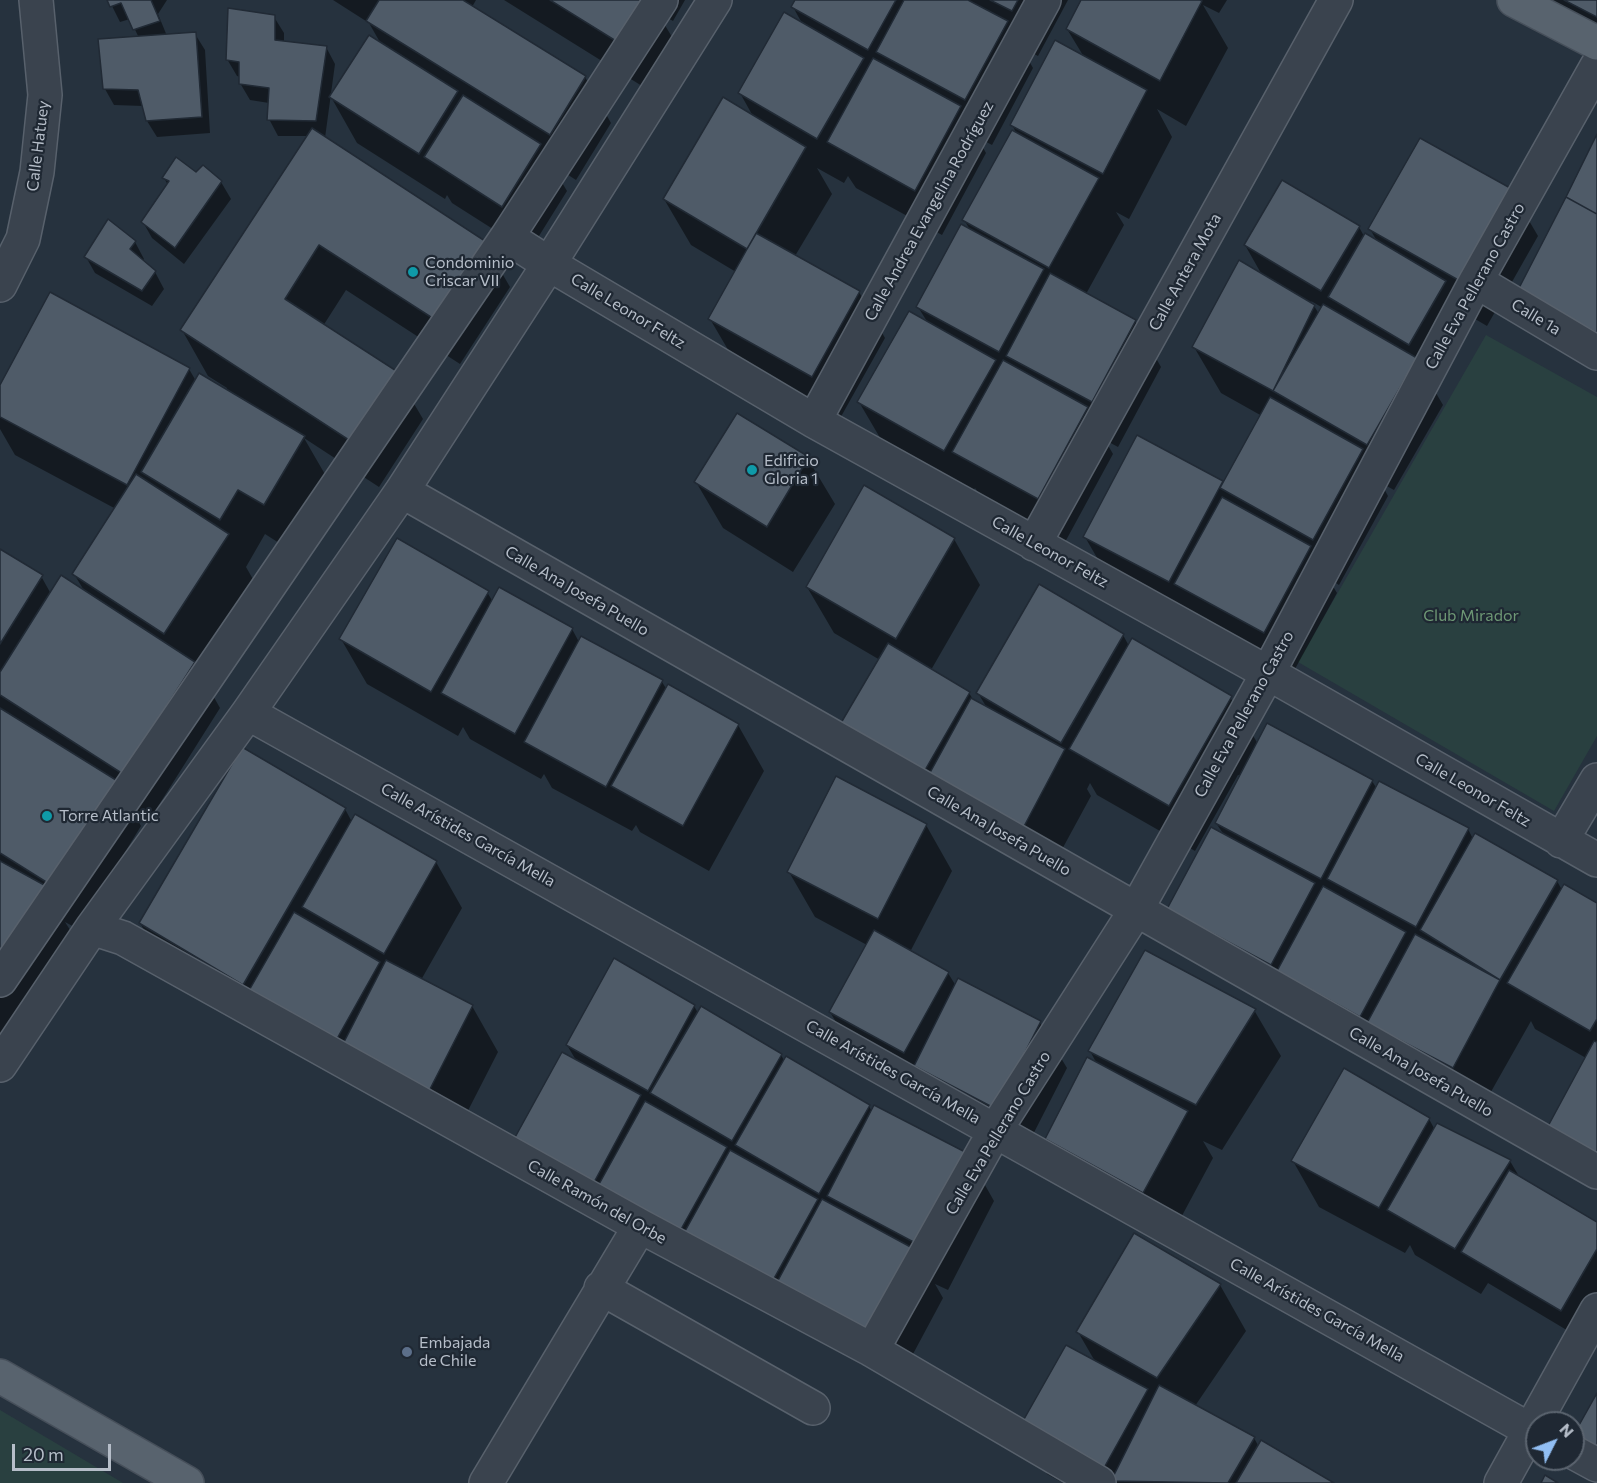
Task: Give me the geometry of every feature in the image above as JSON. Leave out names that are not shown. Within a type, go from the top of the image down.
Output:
[{"type":"main road","points":[[1514,0],[1597,43]]},
{"type":"main road","points":[[0,1376],[187,1483]]},
{"type":"street","name":"Calle Hatuey","points":[[0,285],[23,239],[37,172],[45,95],[36,0]]},
{"type":"street","points":[[0,980],[507,237],[661,0]]},
{"type":"street","points":[[0,1065],[92,928],[248,712],[402,490],[549,264],[716,0]]},
{"type":"street","name":"Calle Andrea Evangelina Rodríguez","points":[[814,421],[1044,0]]},
{"type":"street","name":"Calle Antera Mota","points":[[1034,544],[1336,0]]},
{"type":"street","name":"Calle Eva Pellerano Castro","points":[[872,1350],[996,1129],[1136,910],[1268,673],[1476,282],[1597,66]]},
{"type":"street","name":"Calle Leonor Feltz","points":[[507,237],[814,421],[1268,673],[1597,860]]},
{"type":"street","name":"Calle 1a","points":[[1476,282],[1597,353]]},
{"type":"street","name":"Calle Ana Josefa Puello","points":[[402,490],[1597,1172]]},
{"type":"street","name":"Calle Arístides García Mella","points":[[248,712],[1525,1427]]},
{"type":"street","points":[[1561,840],[1597,780]]},
{"type":"street","name":"Calle Ramón del Orbe","points":[[92,928],[123,938],[640,1226],[872,1350],[1099,1483]]},
{"type":"street","points":[[486,1483],[640,1226]]},
{"type":"street","points":[[601,1288],[813,1408]]},
{"type":"street","points":[[1545,1411],[1597,1310]]},
{"type":"street","points":[[1500,1483],[1525,1446]]},
{"type":"green space","name":"Club Mirador","points":[[1486,335],[1597,397],[1597,736],[1554,811],[1298,662]]},
{"type":"green space","points":[[0,1410],[123,1483],[0,1483]]},
{"type":"building","points":[[107,0],[151,0],[160,21],[133,30],[121,3],[110,7]]},
{"type":"building","points":[[379,0],[463,0],[586,76],[550,135],[366,21]]},
{"type":"building","points":[[550,0],[641,0],[616,41]]},
{"type":"building","points":[[795,0],[896,0],[868,50],[791,7]]},
{"type":"building","points":[[904,0],[968,0],[1008,21],[965,100],[876,52]]},
{"type":"building","points":[[990,0],[1018,0],[1012,11]]},
{"type":"building","points":[[1081,0],[1202,1],[1160,81],[1066,29]]},
{"type":"building","points":[[1564,0],[1597,0],[1597,17]]},
{"type":"building","points":[[228,8],[275,15],[275,40],[327,46],[316,121],[267,120],[269,88],[239,84],[239,62],[226,60]]},
{"type":"building","points":[[784,12],[864,58],[817,139],[738,93]]},
{"type":"building","points":[[196,32],[202,117],[146,121],[138,90],[103,89],[98,39]]},
{"type":"building","points":[[369,35],[458,91],[419,154],[329,97]]},
{"type":"building","points":[[1055,40],[1147,90],[1103,174],[1010,125]]},
{"type":"building","points":[[873,58],[961,106],[915,191],[827,142]]},
{"type":"building","points":[[463,95],[541,144],[502,207],[424,157]]},
{"type":"building","points":[[723,97],[806,147],[747,249],[663,199]]},
{"type":"building","name":"Condominio Criscar VII","points":[[312,128],[485,241],[434,319],[319,245],[285,299],[398,372],[352,442],[180,330]]},
{"type":"building","points":[[1012,130],[1099,178],[1049,268],[962,220]]},
{"type":"building","points":[[1597,134],[1597,214],[1566,197]]},
{"type":"building","points":[[1420,138],[1512,189],[1460,281],[1368,229]]},
{"type":"building","points":[[176,157],[196,172],[203,165],[222,181],[175,248],[141,222],[169,181],[162,178]]},
{"type":"building","points":[[1282,180],[1360,226],[1321,291],[1244,245]]},
{"type":"building","points":[[1566,197],[1597,214],[1597,333],[1518,290]]},
{"type":"building","points":[[108,219],[136,241],[130,249],[156,271],[142,291],[84,257]]},
{"type":"building","points":[[961,224],[1044,269],[999,352],[916,307]]},
{"type":"building","points":[[756,233],[860,291],[812,377],[708,319]]},
{"type":"building","points":[[1365,233],[1446,281],[1409,345],[1328,297]]},
{"type":"building","points":[[1239,260],[1315,305],[1273,391],[1192,347]]},
{"type":"building","points":[[1050,273],[1136,320],[1092,402],[1006,356]]},
{"type":"building","points":[[50,292],[190,368],[127,485],[0,417],[0,385]]},
{"type":"building","points":[[1323,304],[1417,358],[1367,445],[1273,391]]},
{"type":"building","points":[[909,311],[996,360],[944,451],[857,402]]},
{"type":"building","points":[[1003,360],[1088,407],[1038,499],[952,452]]},
{"type":"building","points":[[199,373],[305,436],[264,505],[238,490],[220,520],[141,472]]},
{"type":"building","points":[[1270,397],[1363,449],[1313,540],[1220,488]]},
{"type":"building","name":"Edificio Gloria 1","points":[[737,413],[809,457],[767,527],[694,482]]},
{"type":"building","points":[[1137,435],[1223,481],[1169,582],[1083,537]]},
{"type":"building","points":[[136,474],[229,534],[164,634],[72,574]]},
{"type":"building","points":[[864,485],[955,538],[896,639],[806,587]]},
{"type":"building","points":[[1222,497],[1311,546],[1264,633],[1174,584]]},
{"type":"building","points":[[397,538],[489,591],[431,692],[339,639]]},
{"type":"building","points":[[0,549],[43,575],[0,644]]},
{"type":"building","points":[[61,575],[195,662],[123,774],[0,695],[0,672]]},
{"type":"building","points":[[1039,584],[1124,634],[1061,743],[976,693]]},
{"type":"building","points":[[499,587],[573,628],[515,734],[441,693]]},
{"type":"building","points":[[581,636],[663,680],[606,787],[524,742]]},
{"type":"building","points":[[1132,638],[1232,696],[1169,806],[1069,749]]},
{"type":"building","points":[[888,643],[970,692],[921,777],[838,728]]},
{"type":"building","points":[[668,684],[739,724],[683,826],[611,786]]},
{"type":"building","points":[[971,698],[1065,749],[1021,832],[926,780]]},
{"type":"building","name":"Torre Atlantic","points":[[0,708],[116,780],[51,885],[0,853]]},
{"type":"building","points":[[1267,723],[1373,780],[1321,879],[1215,823]]},
{"type":"building","points":[[242,747],[346,808],[243,985],[139,923]]},
{"type":"building","points":[[836,776],[927,824],[878,919],[787,872]]},
{"type":"building","points":[[1379,781],[1469,828],[1416,927],[1327,879]]},
{"type":"building","points":[[355,814],[437,861],[384,954],[302,907]]},
{"type":"building","points":[[1211,827],[1315,883],[1271,965],[1167,909]]},
{"type":"building","points":[[1475,833],[1558,880],[1500,980],[1420,930]]},
{"type":"building","points":[[0,861],[46,886],[0,969]]},
{"type":"building","points":[[1564,884],[1597,903],[1597,1019],[1590,1031],[1507,983]]},
{"type":"building","points":[[1323,886],[1406,932],[1360,1017],[1277,971]]},
{"type":"building","points":[[294,912],[380,962],[334,1044],[247,994]]},
{"type":"building","points":[[874,930],[949,972],[904,1053],[829,1012]]},
{"type":"building","points":[[1415,934],[1500,980],[1453,1068],[1367,1023]]},
{"type":"building","points":[[1145,950],[1256,1009],[1196,1105],[1088,1051]]},
{"type":"building","points":[[614,958],[695,1005],[648,1091],[566,1045]]},
{"type":"building","points":[[386,960],[473,1005],[429,1091],[342,1046]]},
{"type":"building","points":[[958,978],[1041,1021],[996,1109],[914,1066]]},
{"type":"building","points":[[701,1006],[782,1054],[732,1141],[650,1093]]},
{"type":"building","points":[[1594,1041],[1597,1042],[1597,1155],[1547,1128]]},
{"type":"building","points":[[562,1052],[641,1095],[592,1186],[513,1141]]},
{"type":"building","points":[[786,1056],[870,1105],[819,1194],[735,1145]]},
{"type":"building","points":[[1087,1057],[1188,1111],[1143,1193],[1045,1139]]},
{"type":"building","points":[[1344,1068],[1430,1118],[1379,1208],[1291,1161]]},
{"type":"building","points":[[645,1101],[727,1147],[680,1231],[598,1186]]},
{"type":"building","points":[[874,1105],[969,1154],[921,1246],[827,1196]]},
{"type":"building","points":[[1437,1123],[1511,1160],[1455,1249],[1387,1210]]},
{"type":"building","points":[[730,1150],[818,1199],[772,1282],[684,1233]]},
{"type":"building","points":[[1509,1170],[1597,1222],[1597,1249],[1561,1311],[1461,1252]]},
{"type":"building","points":[[822,1199],[918,1251],[872,1337],[775,1286]]},
{"type":"building","points":[[1134,1233],[1221,1284],[1157,1378],[1076,1332]]},
{"type":"building","points":[[1066,1345],[1148,1389],[1100,1475],[1019,1428]]},
{"type":"building","points":[[1159,1385],[1255,1437],[1228,1483],[1111,1481]]},
{"type":"building","points":[[1597,1393],[1597,1450],[1585,1443],[1585,1414]]},
{"type":"building","points":[[1261,1440],[1334,1483],[1236,1483]]},
{"type":"building","points":[[1545,1475],[1558,1483],[1541,1483]]},
{"type":"place","name":"Condominio Criscar VII","points":[[413,272]]},
{"type":"place","name":"Edificio Gloria 1","points":[[752,470]]},
{"type":"place","name":"Torre Atlantic","points":[[47,816]]},
{"type":"place","name":"Embajada de Chile","points":[[407,1352]]}]
